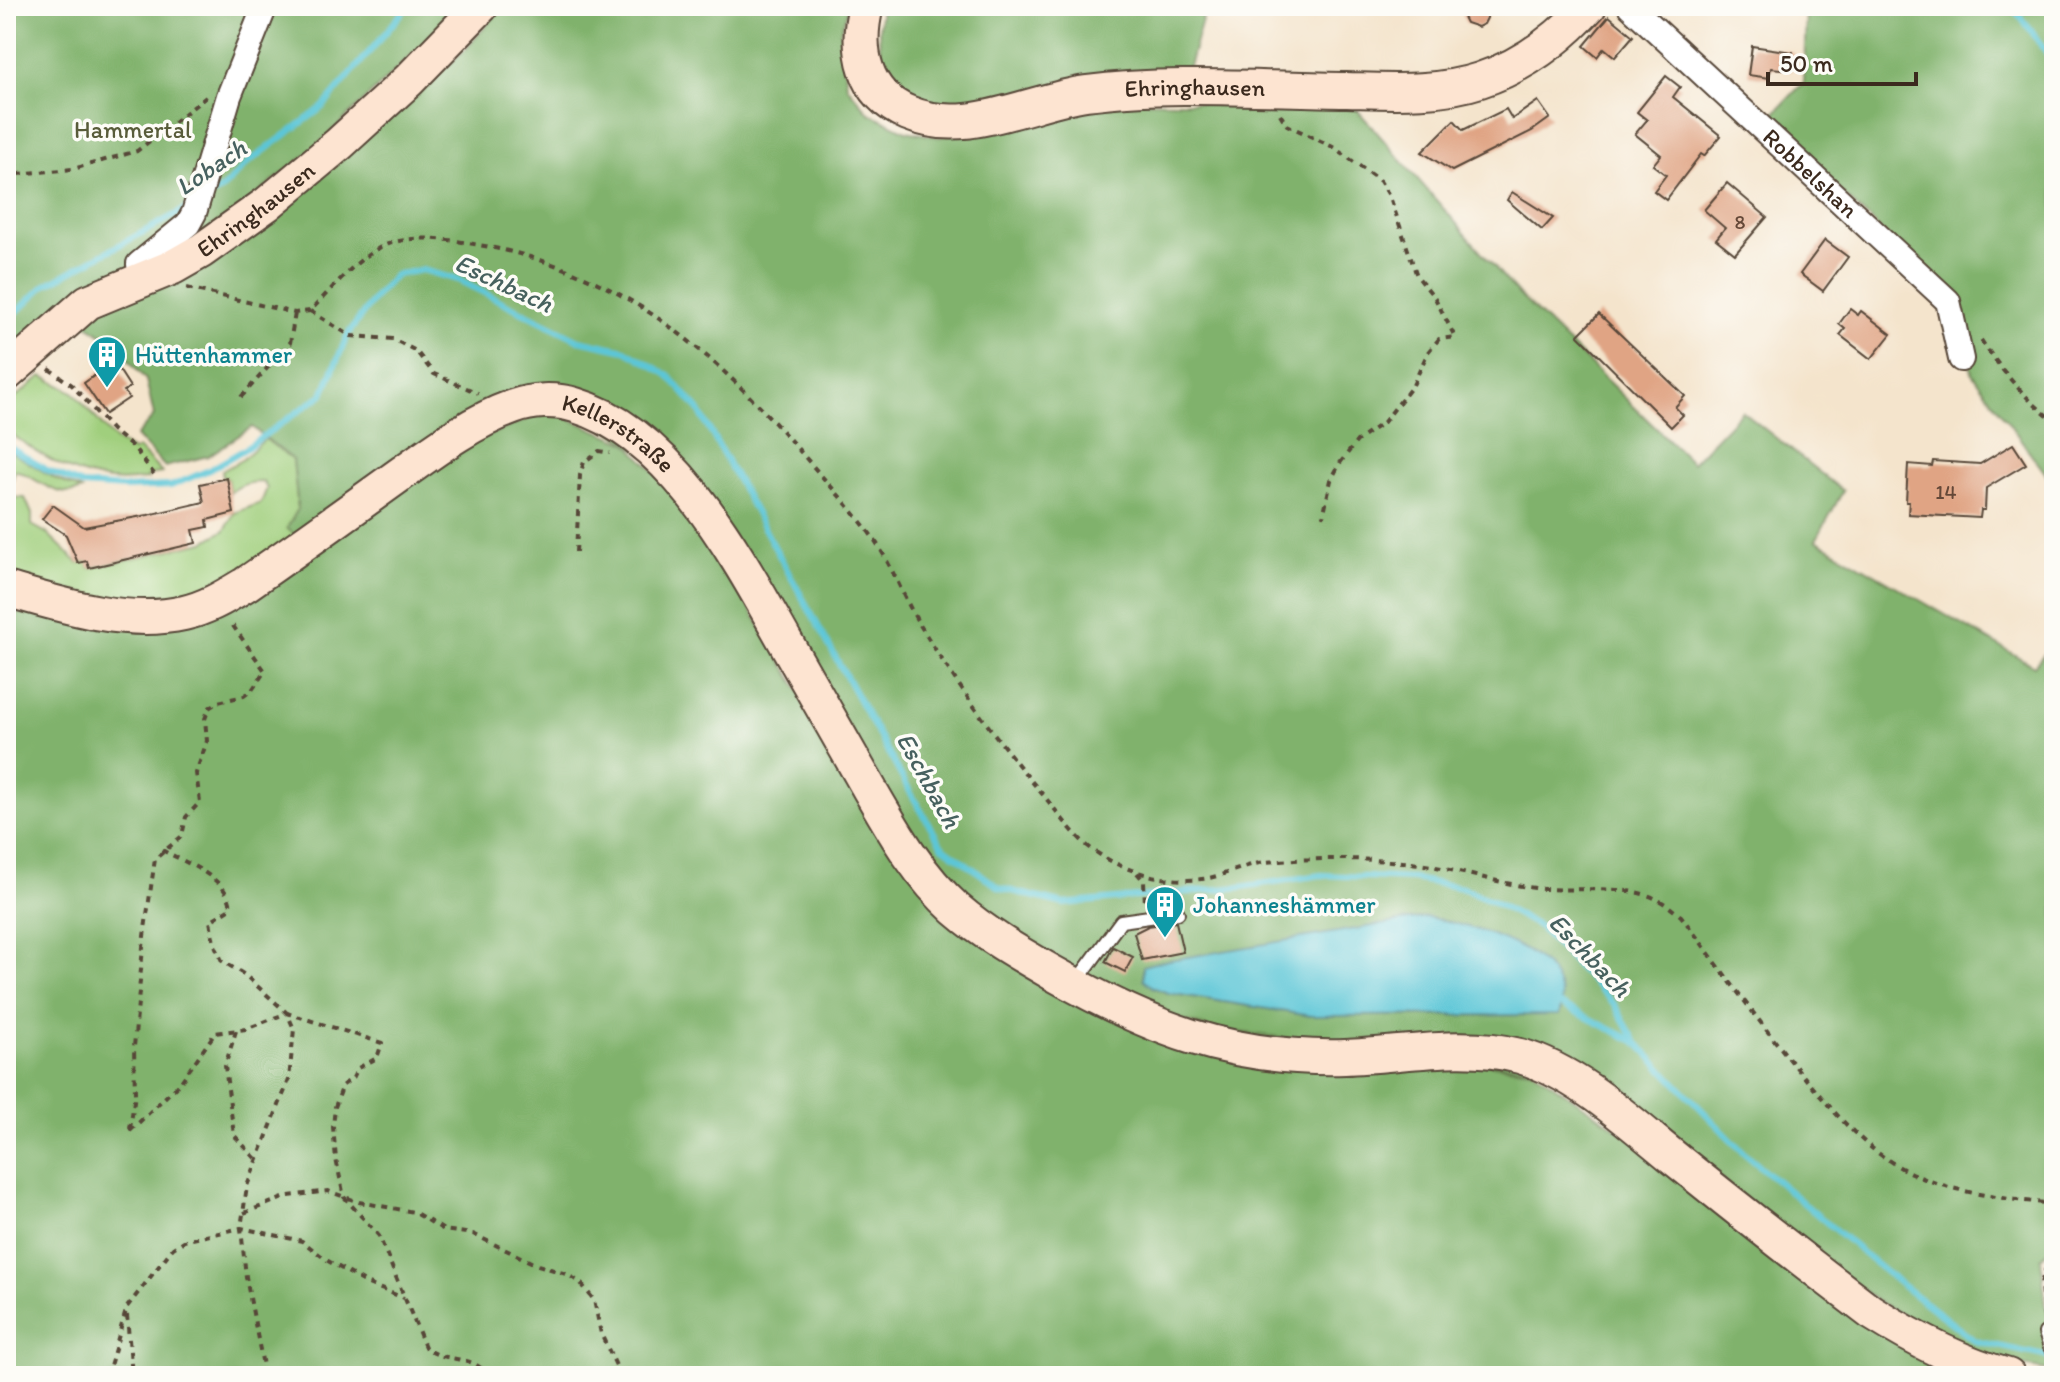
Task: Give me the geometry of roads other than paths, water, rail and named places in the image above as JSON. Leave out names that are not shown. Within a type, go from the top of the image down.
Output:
[{"type":"main road","name":"Ehringhausen","points":[[18,363],[88,302],[173,267],[267,204],[409,80],[481,6]]},
{"type":"main road","name":"Ehringhausen","points":[[866,6],[860,41],[869,78],[896,107],[933,120],[971,120],[1102,91],[1427,89],[1479,81],[1533,55],[1565,31],[1589,6]]},
{"type":"main road","name":"Kellerstraße","points":[[6,589],[90,611],[149,616],[185,613],[220,599],[480,422],[512,407],[538,402],[570,403],[593,412],[622,428],[660,458],[715,526],[748,576],[887,820],[928,881],[971,921],[1074,985],[1158,1027],[1189,1038],[1236,1049],[1284,1055],[1344,1057],[1475,1050],[1506,1053],[1542,1064],[1591,1093],[1871,1312],[1948,1355],[2008,1376]]},
{"type":"street","points":[[141,278],[139,264],[188,224],[202,189],[229,96],[265,6]]},
{"type":"street","name":"Robbelshan","points":[[1630,6],[1948,301],[1961,359]]},
{"type":"lane","points":[[1074,985],[1121,921],[1144,915],[1178,913]]},
{"type":"lane","points":[[2045,1333],[2054,1351]]},
{"type":"water","points":[[1427,917],[1493,935],[1538,959],[1553,974],[1561,993],[1559,1015],[1311,1016],[1168,993],[1152,987],[1143,979],[1143,966],[1157,962]]},
{"type":"waterway","name":"Lobach","points":[[206,198],[221,190],[249,162],[323,107],[408,6]]},
{"type":"waterway","points":[[2009,6],[2022,18],[2054,63]]},
{"type":"waterway","name":"Lobach","points":[[6,322],[44,286],[186,209]]},
{"type":"waterway","name":"Eschbach","points":[[6,445],[47,470],[82,485],[125,488],[171,486],[209,470],[245,449],[323,394],[348,334],[375,297],[395,275],[422,270],[458,280],[579,340],[625,350],[668,375],[698,409],[942,846],[1000,888],[1064,904],[1241,887],[1321,875],[1413,879],[1463,888],[1538,926],[1614,1004],[1636,1042],[1744,1153],[1890,1276],[1975,1341],[2049,1357]]},
{"type":"waterway","points":[[1562,1005],[1636,1042]]},
{"type":"place","name":"Hüttenhammer","points":[[107,389]]},
{"type":"place","name":"Johanneshämmer","points":[[1165,939]]},
{"type":"park label","name":"Hammertal","points":[[133,130]]}]
